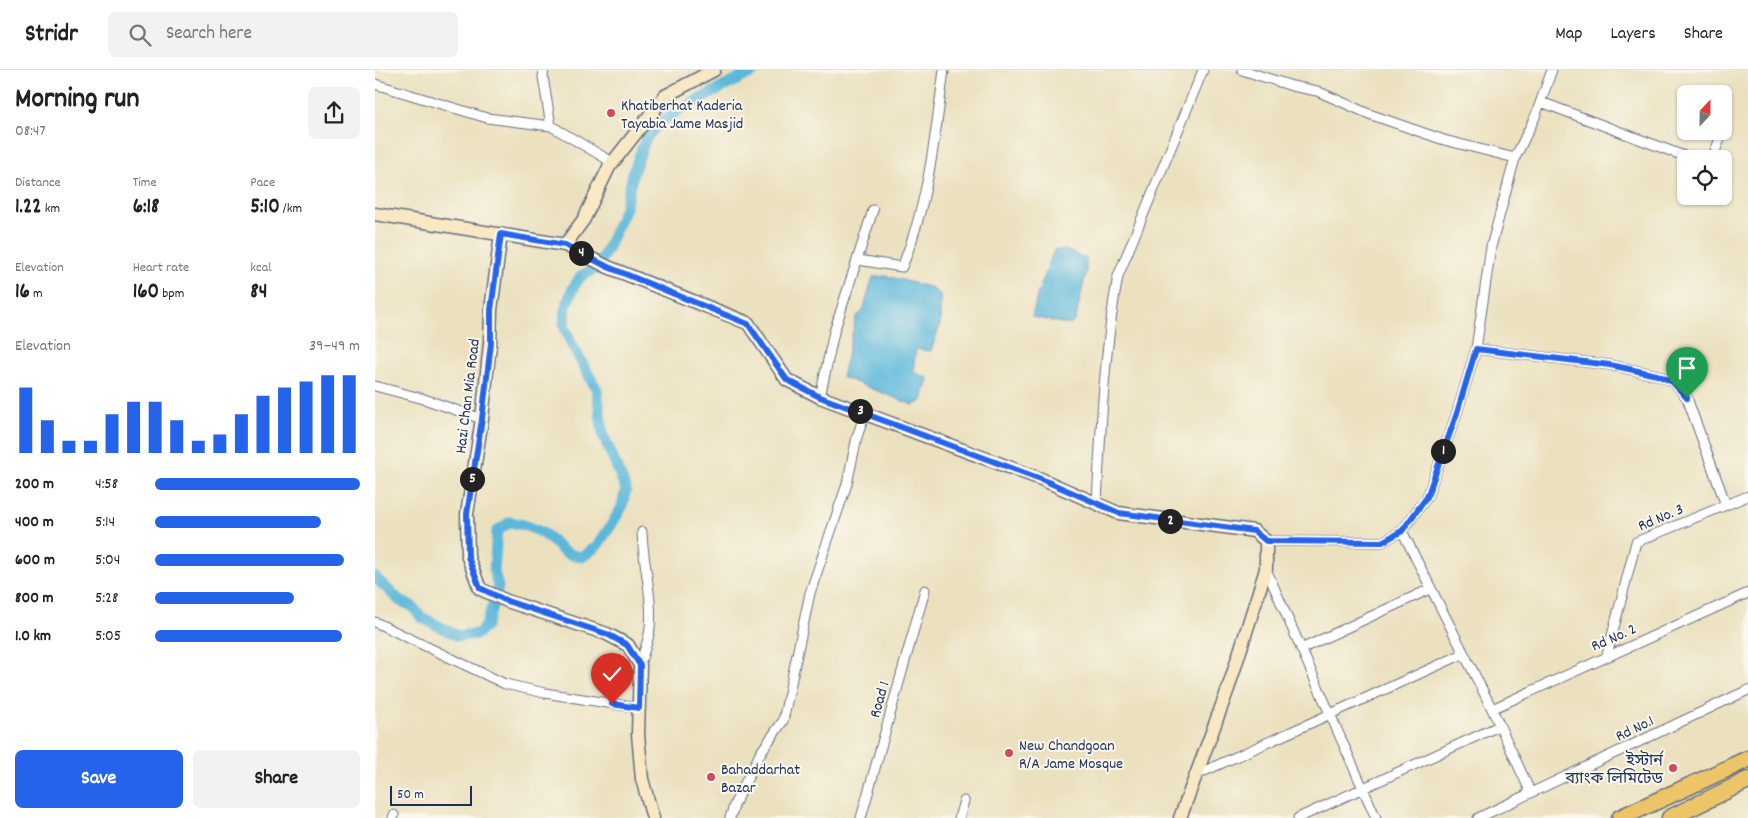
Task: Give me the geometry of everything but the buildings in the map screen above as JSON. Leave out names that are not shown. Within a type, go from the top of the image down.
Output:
[{"type":"highway","points":[[1620,818],[1748,759]]},
{"type":"highway","points":[[1670,818],[1748,780]]},
{"type":"street","points":[[545,70],[543,77],[551,126]]},
{"type":"street","points":[[565,245],[584,219],[609,167],[665,96],[714,70]]},
{"type":"street","points":[[858,260],[902,268],[924,201],[936,138],[944,70]]},
{"type":"street","points":[[1097,503],[1106,374],[1118,276],[1203,70]]},
{"type":"street","points":[[1242,70],[1292,86],[1317,90],[1369,114],[1444,140],[1515,158]]},
{"type":"street","points":[[375,214],[565,245],[608,267],[748,324],[787,380],[820,397],[1119,513],[1254,531],[1266,541],[1382,542],[1402,531],[1427,497],[1457,413],[1476,349],[1491,247],[1515,158],[1541,102],[1552,70]]},
{"type":"street","points":[[375,84],[487,118],[551,126],[607,159],[609,167]]},
{"type":"street","points":[[1541,102],[1677,153]]},
{"type":"street","points":[[820,397],[834,332],[873,210]]},
{"type":"street","name":"Hazi Chan Mia Road","points":[[501,234],[491,310],[491,343],[482,419],[467,514],[468,557],[480,588],[507,601],[607,634],[627,645],[640,665]]},
{"type":"street","points":[[1476,349],[1610,365],[1657,375],[1673,382],[1687,398],[1726,505]]},
{"type":"street","points":[[375,386],[482,419]]},
{"type":"street","points":[[731,818],[735,803],[761,752],[783,721],[810,593],[847,484],[857,437],[865,413]]},
{"type":"street","name":"Rd No. 3","points":[[1607,655],[1637,542],[1748,496]]},
{"type":"street","points":[[1402,531],[1492,709],[1531,793]]},
{"type":"street","points":[[642,532],[643,560],[650,600],[650,630],[640,665],[638,734],[642,779],[653,818]]},
{"type":"street","points":[[1180,818],[1228,689],[1266,569],[1266,541]]},
{"type":"street","points":[[1266,569],[1376,818]]},
{"type":"street","points":[[1301,649],[1431,588]]},
{"type":"street","name":"Road 1","points":[[861,818],[925,590]]},
{"type":"street","name":"Rd No. 2","points":[[1492,709],[1607,655],[1748,593]]},
{"type":"street","points":[[375,622],[505,684],[545,693],[639,708]]},
{"type":"street","points":[[1197,774],[1463,654]]},
{"type":"street","name":"Rd No.1","points":[[1478,818],[1748,690]]},
{"type":"street","points":[[1298,818],[1499,726]]},
{"type":"street","points":[[959,818],[963,801]]},
{"type":"water","points":[[1054,250],[1066,250],[1086,259],[1086,273],[1075,321],[1070,325],[1032,317],[1037,296]]},
{"type":"water","points":[[887,276],[932,288],[940,295],[940,325],[931,351],[916,349],[913,372],[928,378],[922,401],[913,405],[842,377],[856,317],[863,311],[873,277]]},
{"type":"waterway","points":[[375,577],[400,601],[412,606],[421,617],[458,636],[477,634],[486,626],[498,587],[494,572],[497,531],[510,522],[527,526],[536,529],[550,538],[563,551],[582,557],[597,546],[622,507],[626,489],[603,435],[597,390],[571,343],[564,325],[566,307],[573,288],[581,276],[597,268],[608,247],[625,208],[633,173],[646,138],[659,123],[679,110],[756,70]]},
{"type":"place","name":"Khatiberhat Kaderia Tayabia Jame Masjid","points":[[611,113]]},
{"type":"place","name":"New Chandgoan R/A Jame Mosque","points":[[1009,753]]},
{"type":"place","name":"ইস্টার্ন ব্যাংক লিমিটেড","points":[[1673,768]]},
{"type":"place","name":"Bahaddarhat Bazar","points":[[711,777]]},
{"type":"route","points":[[612,704],[639,708],[640,665],[627,645],[607,634],[507,601],[480,588],[468,557],[467,514],[482,419],[491,343],[491,310],[501,234],[565,245],[608,267],[748,324],[787,380],[820,397],[1041,479],[1119,513],[1173,522],[1254,531],[1266,541],[1382,542],[1402,531],[1427,497],[1457,413],[1476,349],[1610,365],[1657,375],[1673,382],[1687,398]]}]
